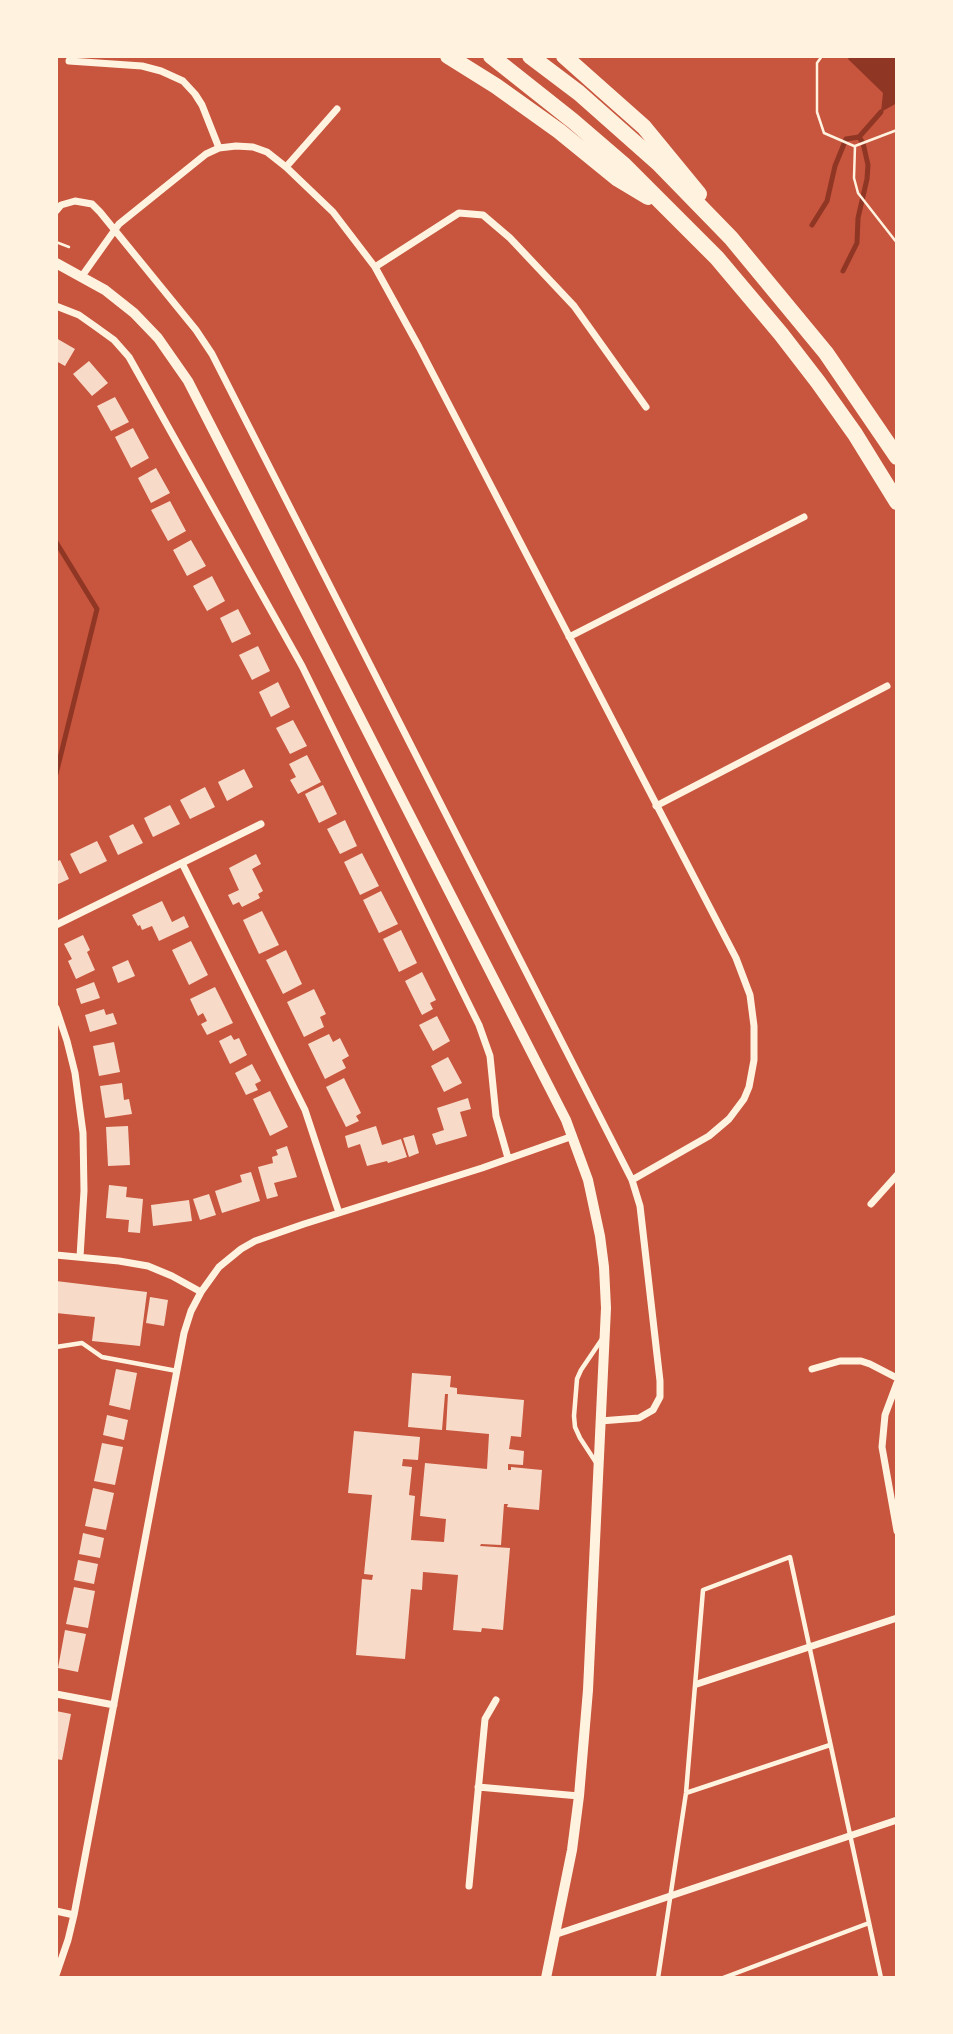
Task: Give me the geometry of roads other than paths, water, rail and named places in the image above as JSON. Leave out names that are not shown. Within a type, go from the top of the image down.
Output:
[{"type":"highway","points":[[448,56],[559,131],[618,179],[671,211]]},
{"type":"highway","points":[[491,56],[623,164],[717,258],[781,334],[855,434],[897,502]]},
{"type":"highway","points":[[530,56],[579,93],[658,163],[730,238],[826,353],[897,457]]},
{"type":"highway","points":[[564,56],[644,127],[688,178],[730,238]]},
{"type":"street","points":[[69,61],[142,66],[162,71],[183,81],[202,105],[219,148]]},
{"type":"street","points":[[286,167],[337,109]]},
{"type":"street","points":[[82,276],[114,230],[198,160],[219,148],[244,146],[261,149],[286,167],[333,212],[375,267],[743,975],[752,1010],[754,1060],[744,1099],[729,1119],[696,1145],[632,1180]]},
{"type":"street","points":[[56,211],[66,202],[83,201],[100,212],[196,330],[212,354],[632,1180],[640,1206],[660,1397],[653,1410],[639,1418],[600,1421]]},
{"type":"street","points":[[375,267],[458,213],[483,215],[510,238],[575,306],[646,407]]},
{"type":"street","points":[[56,264],[105,290],[134,313],[158,338],[188,381],[550,1086],[573,1136],[588,1180],[600,1236],[605,1288],[588,1690],[572,1850],[546,1978]]},
{"type":"street","points":[[56,306],[79,315],[114,340],[129,357],[302,666],[479,1025],[490,1056],[496,1116],[508,1158]]},
{"type":"street","points":[[569,637],[804,517]]},
{"type":"street","points":[[656,806],[887,686]]},
{"type":"street","points":[[56,925],[261,824]]},
{"type":"street","points":[[182,863],[305,1110],[339,1213]]},
{"type":"street","points":[[56,1009],[75,1073],[82,1124],[84,1191],[80,1257]]},
{"type":"street","points":[[56,1975],[74,1914],[187,1322],[201,1292],[219,1267],[255,1241],[573,1136]]},
{"type":"street","points":[[871,1204],[897,1175]]},
{"type":"street","points":[[56,1255],[148,1266],[201,1292]]},
{"type":"street","points":[[812,1369],[840,1361],[861,1361],[897,1381],[885,1415],[882,1447],[897,1531]]},
{"type":"street","points":[[696,1684],[897,1618]]},
{"type":"street","points":[[56,1694],[114,1705]]},
{"type":"street","points":[[469,1886],[485,1719],[496,1700]]},
{"type":"street","points":[[478,1787],[579,1797]]},
{"type":"street","points":[[554,1935],[897,1820]]},
{"type":"street","points":[[56,1912],[74,1914]]},
{"type":"lane","points":[[597,1465],[580,1438],[574,1416],[577,1379],[605,1334]]},
{"type":"lane","points":[[56,1347],[82,1343],[102,1357],[177,1371]]},
{"type":"lane","points":[[658,1978],[686,1793],[703,1590],[790,1557],[881,1978]]},
{"type":"lane","points":[[686,1793],[830,1745]]},
{"type":"lane","points":[[723,1978],[869,1923]]},
{"type":"waterway","points":[[843,271],[857,243],[858,218],[867,179],[868,165],[859,137],[881,112]]},
{"type":"waterway","points":[[812,225],[827,201],[835,166],[846,139],[859,137]]},
{"type":"waterway","points":[[56,542],[97,609],[56,774]]}]
